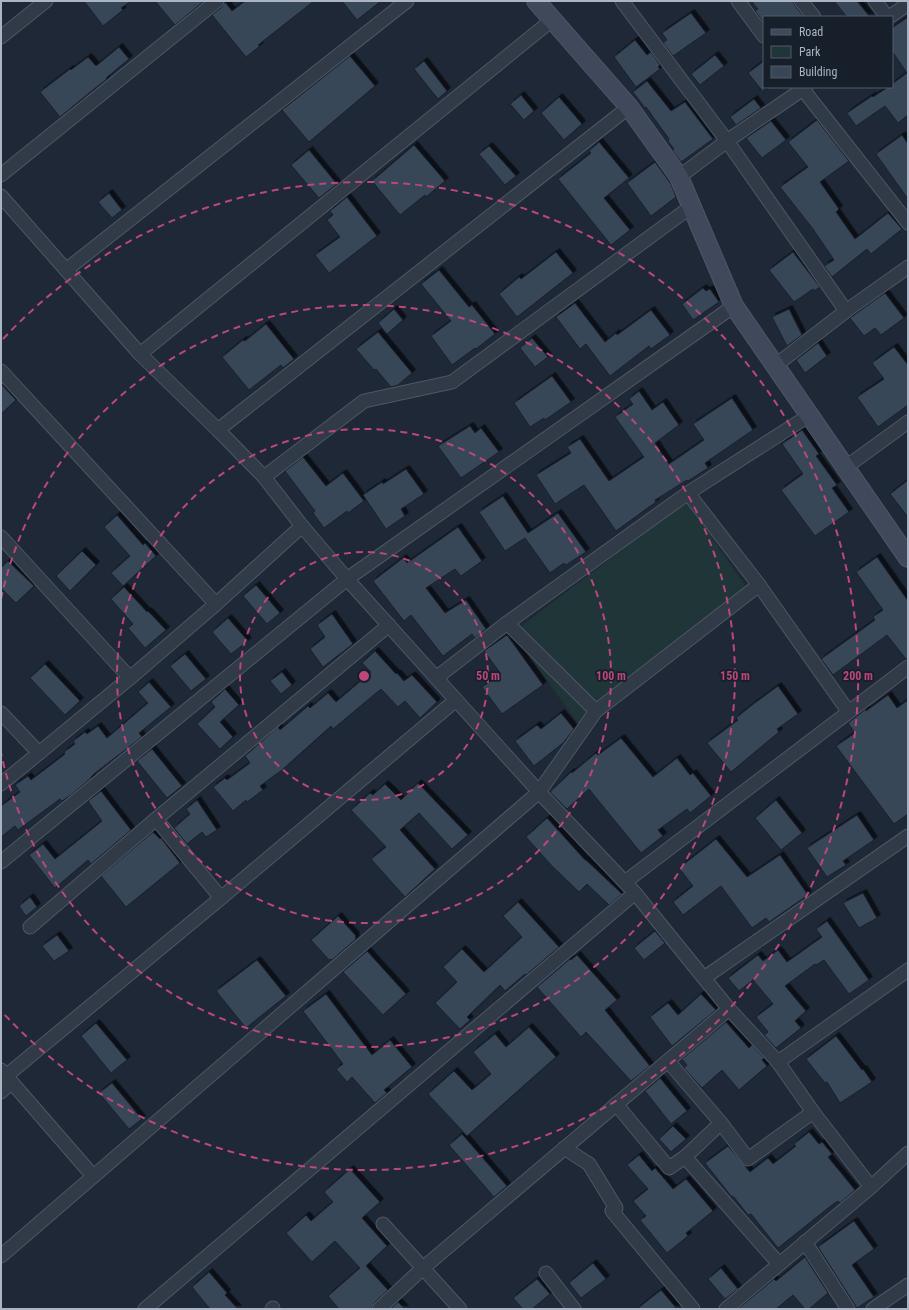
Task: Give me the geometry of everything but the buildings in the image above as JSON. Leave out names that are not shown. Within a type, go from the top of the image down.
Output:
[{"type":"street","points":[[1,37],[46,1]]},
{"type":"street","points":[[1,175],[217,1]]},
{"type":"street","points":[[66,270],[407,1]]},
{"type":"street","points":[[536,1],[629,108],[679,177],[734,306],[908,558]]},
{"type":"street","points":[[622,1],[727,141],[846,311]]},
{"type":"street","points":[[738,1],[763,35]]},
{"type":"street","points":[[801,1],[813,16]]},
{"type":"street","points":[[875,1],[887,16]]},
{"type":"street","points":[[890,16],[908,4]]},
{"type":"street","points":[[140,354],[552,20]]},
{"type":"street","points":[[679,177],[727,141],[803,88],[908,223]]},
{"type":"street","points":[[218,430],[629,108]]},
{"type":"street","points":[[1,196],[140,354],[264,477],[302,526],[347,579],[539,792],[635,893],[729,1009],[778,1062],[813,1112],[871,1187]]},
{"type":"street","points":[[264,477],[364,400],[452,382],[692,206]]},
{"type":"street","points":[[776,365],[846,311],[908,267]]},
{"type":"street","points":[[1,862],[347,579],[734,306]]},
{"type":"street","points":[[1,371],[216,604]]},
{"type":"street","points":[[436,678],[507,623],[688,493],[810,415]]},
{"type":"street","points":[[846,467],[908,422]]},
{"type":"street","points":[[688,493],[759,585],[848,711]]},
{"type":"street","points":[[1,784],[130,678],[216,604],[302,526]]},
{"type":"street","points":[[1,537],[130,678]]},
{"type":"street","points":[[1,1256],[539,792],[596,710],[759,585]]},
{"type":"street","points":[[507,623],[596,710]]},
{"type":"street","points":[[30,928],[156,819],[389,624]]},
{"type":"street","points":[[625,882],[848,711],[908,667]]},
{"type":"street","points":[[1,1092],[6,1076],[221,898],[456,700]]},
{"type":"street","points":[[1,713],[39,754]]},
{"type":"street","points":[[156,819],[221,898]]},
{"type":"street","points":[[704,978],[908,836]]},
{"type":"street","points":[[145,1309],[635,893]]},
{"type":"street","points":[[778,1062],[908,970]]},
{"type":"street","points":[[379,1309],[423,1268],[729,1009]]},
{"type":"street","points":[[668,1061],[748,1159],[813,1112]]},
{"type":"street","points":[[6,1076],[93,1176]]},
{"type":"street","points":[[616,1104],[669,1168],[685,1157],[720,1124]]},
{"type":"street","points":[[564,1148],[589,1164],[614,1209],[693,1309]]},
{"type":"street","points":[[726,1309],[871,1187],[908,1153]]},
{"type":"street","points":[[685,1157],[780,1264]]},
{"type":"street","points":[[383,1224],[460,1309]]},
{"type":"street","points":[[805,1242],[848,1309]]},
{"type":"street","points":[[546,1273],[574,1309]]},
{"type":"street","points":[[873,1309],[908,1285]]},
{"type":"green space","points":[[687,501],[748,590],[596,711],[578,723],[512,633]]}]
